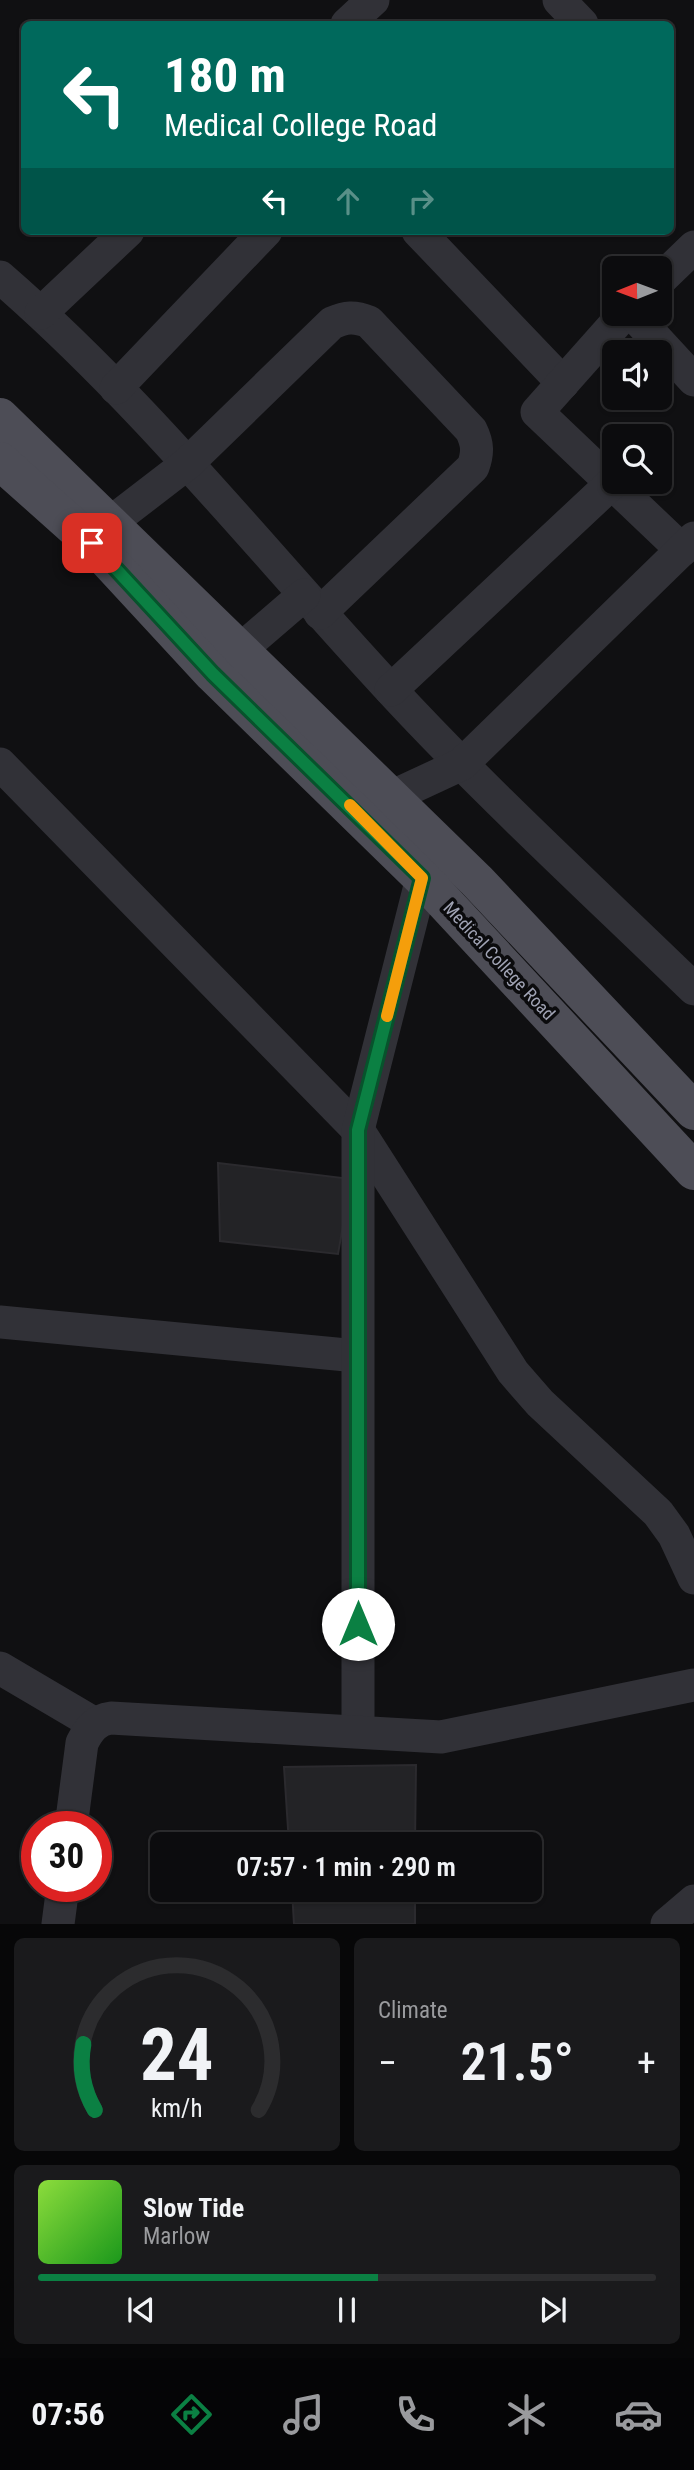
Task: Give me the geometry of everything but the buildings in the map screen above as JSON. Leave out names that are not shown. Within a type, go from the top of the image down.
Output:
[{"type":"main road","points":[[0,417],[477,881],[694,1111]]},
{"type":"main road","name":"Medical College Road","points":[[0,461],[92,543],[213,674],[422,878],[694,1171]]},
{"type":"street","points":[[559,0],[579,21]]},
{"type":"street","points":[[41,313],[124,235]]},
{"type":"street","points":[[116,388],[262,235]]},
{"type":"street","points":[[428,235],[563,383]]},
{"type":"street","points":[[672,268],[694,247]]},
{"type":"street","points":[[0,277],[41,313],[188,463],[391,691],[462,764],[694,989]]},
{"type":"street","points":[[110,523],[188,463],[332,323],[357,317],[369,322],[471,430],[477,442],[473,467],[312,604],[240,650]]},
{"type":"street","points":[[602,474],[537,412],[613,326]]},
{"type":"street","points":[[644,326],[694,380]]},
{"type":"street","points":[[391,691],[602,492]]},
{"type":"street","points":[[391,797],[462,764],[688,544],[626,494]]},
{"type":"street","points":[[0,764],[358,1130],[513,1372],[540,1404],[658,1513],[674,1535],[694,1578]]},
{"type":"street","points":[[358,1731],[358,1130],[422,878]]},
{"type":"street","points":[[0,1322],[357,1356]]},
{"type":"street","points":[[0,1668],[95,1724]]},
{"type":"street","points":[[73,1811],[82,1743],[88,1731],[102,1719],[441,1737],[694,1685]]},
{"type":"street","points":[[667,1924],[694,1901]]},
{"type":"street","points":[[58,1924],[61,1902]]},
{"type":"slow traffic","points":[[350,805],[422,878],[387,1016]]},
{"type":"route","points":[[92,543],[213,674],[422,878],[358,1130],[358,1624]]}]
